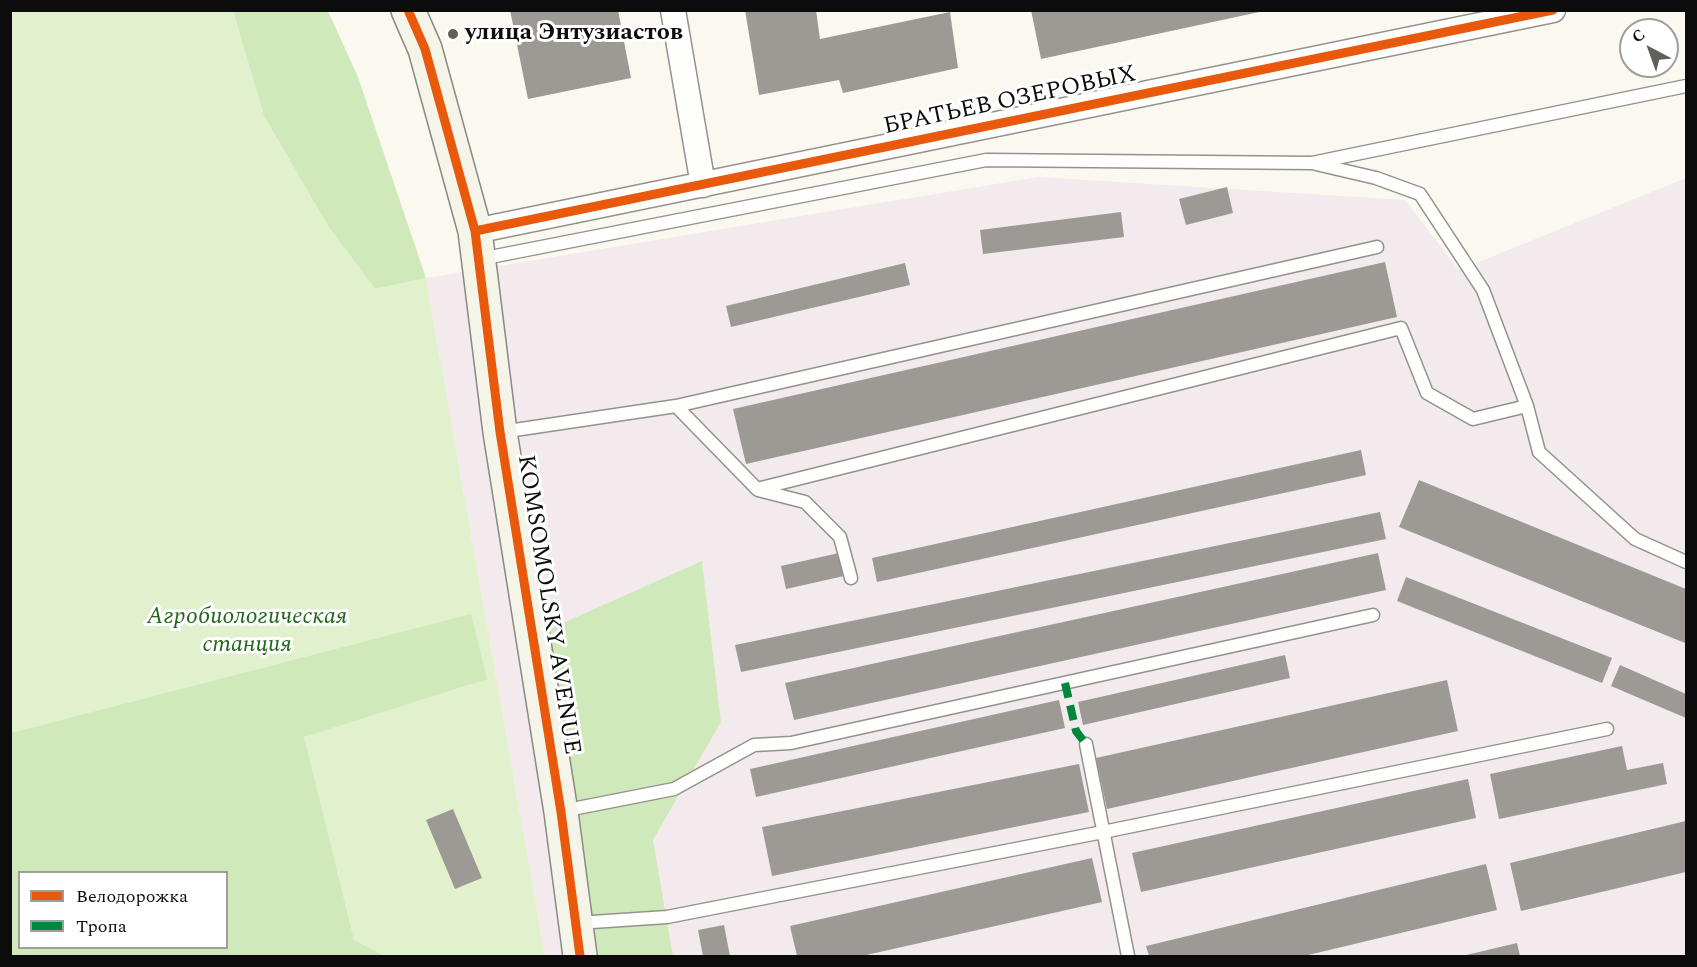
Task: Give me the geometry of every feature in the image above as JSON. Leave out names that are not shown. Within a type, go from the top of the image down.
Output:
[{"type":"street","name":"KOMSOMOLSKY AVENUE","points":[[408,10],[425,49],[478,245],[500,432],[561,812],[580,957]]},
{"type":"street","points":[[673,10],[703,185]]},
{"type":"street","name":"БРАТЬЕВ ОЗЕРОВЫХ","points":[[478,245],[703,185],[1520,14],[1552,10]]},
{"type":"lane","points":[[478,245],[986,160],[1312,163],[1686,86]]},
{"type":"lane","points":[[1312,163],[1376,178],[1420,194],[1483,290],[1527,406],[1539,452],[1635,539],[1686,562]]},
{"type":"lane","points":[[500,432],[676,406],[1377,247]]},
{"type":"lane","points":[[757,489],[1401,328],[1427,393],[1473,419],[1527,406]]},
{"type":"lane","points":[[676,406],[757,489],[805,502],[840,537],[851,578]]},
{"type":"lane","points":[[561,812],[674,789],[754,745],[802,741],[1373,615]]},
{"type":"lane","points":[[576,924],[667,917],[1103,832],[1607,729]]},
{"type":"lane","points":[[1086,744],[1128,957]]},
{"type":"shaded area","points":[[1038,177],[1405,200],[1459,270],[1686,178],[1686,956],[673,956],[653,840],[721,722],[702,562],[545,631],[596,956],[545,956],[426,278]]},
{"type":"green space","name":"Агробиологическая станция","points":[[10,11],[233,11],[264,116],[328,226],[375,289],[426,278],[545,956],[11,956]]},
{"type":"green space","points":[[233,11],[328,11],[358,77],[426,278],[375,289],[328,226],[264,116]]},
{"type":"green space","points":[[702,561],[721,722],[653,840],[673,956],[596,956],[545,631]]},
{"type":"green space","points":[[471,614],[487,679],[304,737],[354,940],[384,956],[11,956],[11,733]]},
{"type":"building","points":[[510,10],[618,10],[631,78],[528,99]]},
{"type":"building","points":[[745,10],[816,10],[820,39],[950,12],[958,68],[843,93],[839,80],[759,95]]},
{"type":"building","points":[[1031,10],[1264,10],[1264,11],[1041,59]]},
{"type":"building","points":[[1227,187],[1233,213],[1186,225],[1179,199]]},
{"type":"building","points":[[1121,212],[1124,237],[983,254],[980,230]]},
{"type":"building","points":[[1385,262],[1397,317],[746,464],[733,409]]},
{"type":"building","points":[[905,263],[910,285],[731,327],[726,306]]},
{"type":"building","points":[[1361,450],[1366,475],[877,582],[872,558]]},
{"type":"building","points":[[1419,480],[1686,589],[1685,643],[1399,527]]},
{"type":"building","points":[[1380,512],[1386,539],[741,672],[735,645]]},
{"type":"building","points":[[839,553],[844,576],[786,589],[781,566]]},
{"type":"building","points":[[1378,553],[1386,590],[794,720],[785,683]]},
{"type":"building","points":[[1406,577],[1612,658],[1602,683],[1397,601]]},
{"type":"building","points":[[1285,655],[1290,678],[1083,725],[1078,702]]},
{"type":"building","points":[[1620,665],[1686,694],[1686,718],[1611,686]]},
{"type":"building","points":[[1447,680],[1458,731],[1107,809],[1096,758]]},
{"type":"building","points":[[1059,700],[1065,728],[756,797],[750,769]]},
{"type":"building","points":[[1622,746],[1627,770],[1663,763],[1667,784],[1499,819],[1490,774]]},
{"type":"building","points":[[1079,764],[1089,812],[772,876],[762,827]]},
{"type":"building","points":[[1468,779],[1476,818],[1141,892],[1132,853]]},
{"type":"building","points":[[453,809],[482,878],[455,889],[426,820]]},
{"type":"building","points":[[1686,821],[1686,872],[1521,911],[1510,863]]},
{"type":"building","points":[[1092,858],[1102,902],[862,956],[797,956],[790,926]]},
{"type":"building","points":[[1486,864],[1497,910],[1304,956],[1149,956],[1146,946]]},
{"type":"building","points":[[724,925],[730,956],[703,956],[698,930]]},
{"type":"building","points":[[1517,943],[1520,956],[1462,956]]},
{"type":"marked path","points":[[1065,683],[1076,731],[1086,744]]},
{"type":"cycle path","points":[[408,10],[425,49],[475,231],[500,432],[561,812],[580,956]]},
{"type":"cycle path","points":[[475,231],[1553,10]]},
{"type":"place","name":"улица Энтузиастов","points":[[453,34]]}]
